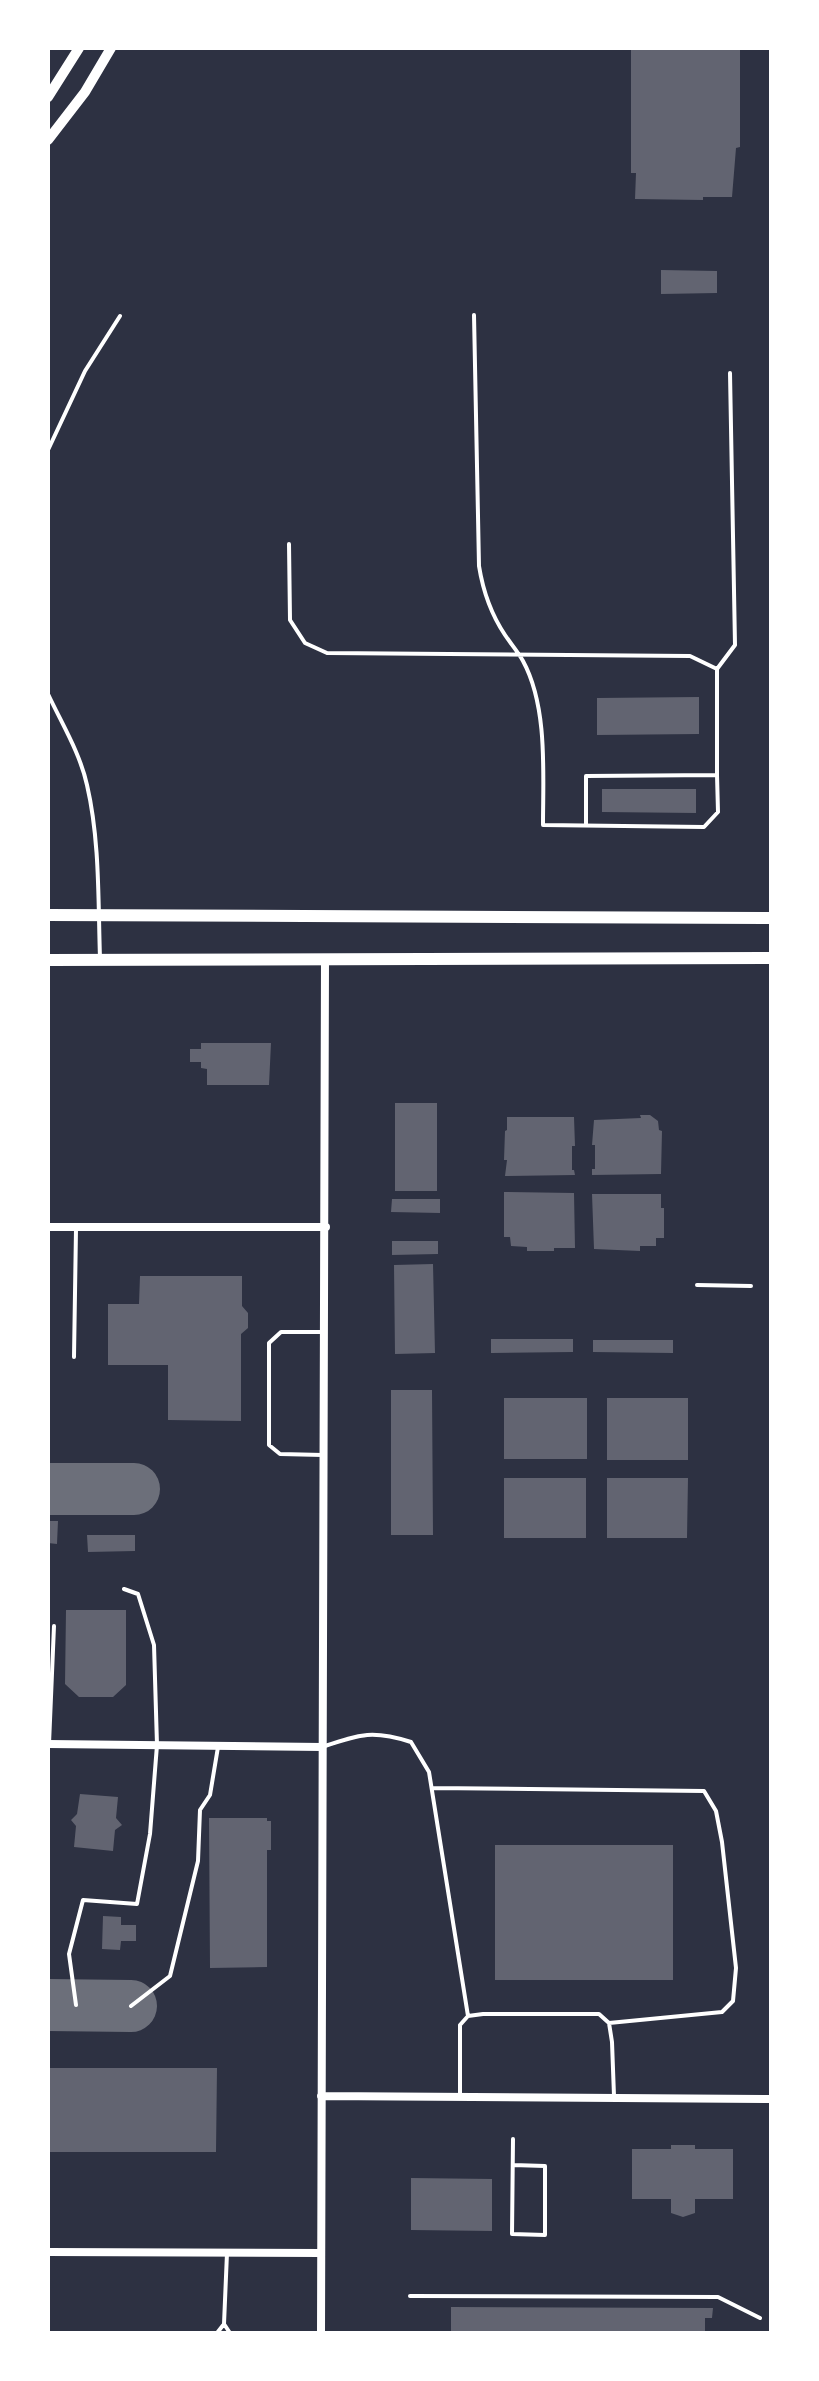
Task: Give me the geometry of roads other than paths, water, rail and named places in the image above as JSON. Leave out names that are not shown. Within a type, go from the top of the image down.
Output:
[{"type":"main road","points":[[48,915],[771,918]]},
{"type":"main road","points":[[48,960],[771,958]]},
{"type":"street","points":[[48,97],[79,48]]},
{"type":"street","points":[[48,140],[85,92],[111,48]]},
{"type":"street","points":[[321,2333],[325,959]]},
{"type":"street","points":[[48,1227],[326,1227]]},
{"type":"street","points":[[49,1744],[322,1747]]},
{"type":"street","points":[[321,2096],[771,2099]]},
{"type":"street","points":[[48,2252],[321,2253]]},
{"type":"lane","points":[[474,315],[479,566],[483,590],[519,655],[533,692],[542,731],[543,825],[704,827],[718,812],[717,669],[735,645],[730,373]]},
{"type":"lane","points":[[48,450],[85,371],[120,316]]},
{"type":"lane","points":[[289,544],[290,620],[305,643],[327,653],[690,656],[717,669]]},
{"type":"lane","points":[[48,694],[79,759],[87,785],[95,843],[100,960]]},
{"type":"lane","points":[[586,825],[586,776],[717,775]]},
{"type":"lane","points":[[74,1357],[77,1227]]},
{"type":"lane","points":[[697,1285],[751,1286]]},
{"type":"lane","points":[[323,1455],[280,1454],[269,1445],[269,1343],[281,1332],[325,1332]]},
{"type":"lane","points":[[76,2005],[69,1954],[83,1900],[137,1904],[150,1834],[157,1745],[154,1645],[138,1594],[124,1589]]},
{"type":"lane","points":[[49,1744],[54,1626]]},
{"type":"lane","points":[[322,1747],[353,1736],[384,1733],[411,1742],[429,1772],[468,2016]]},
{"type":"lane","points":[[131,2006],[170,1976],[198,1861],[200,1810],[210,1795],[218,1746]]},
{"type":"lane","points":[[432,1788],[704,1791],[716,1811],[722,1842],[736,1968],[733,2001],[722,2012],[609,2023]]},
{"type":"lane","points":[[460,2097],[460,2025],[468,2016],[599,2014],[609,2023],[614,2098]]},
{"type":"lane","points":[[513,2139],[512,2234],[545,2235],[545,2166],[513,2165]]},
{"type":"lane","points":[[217,2333],[224,2324],[227,2253]]},
{"type":"lane","points":[[410,2296],[718,2297],[760,2318]]},
{"type":"lane","points":[[224,2324],[230,2333]]}]
